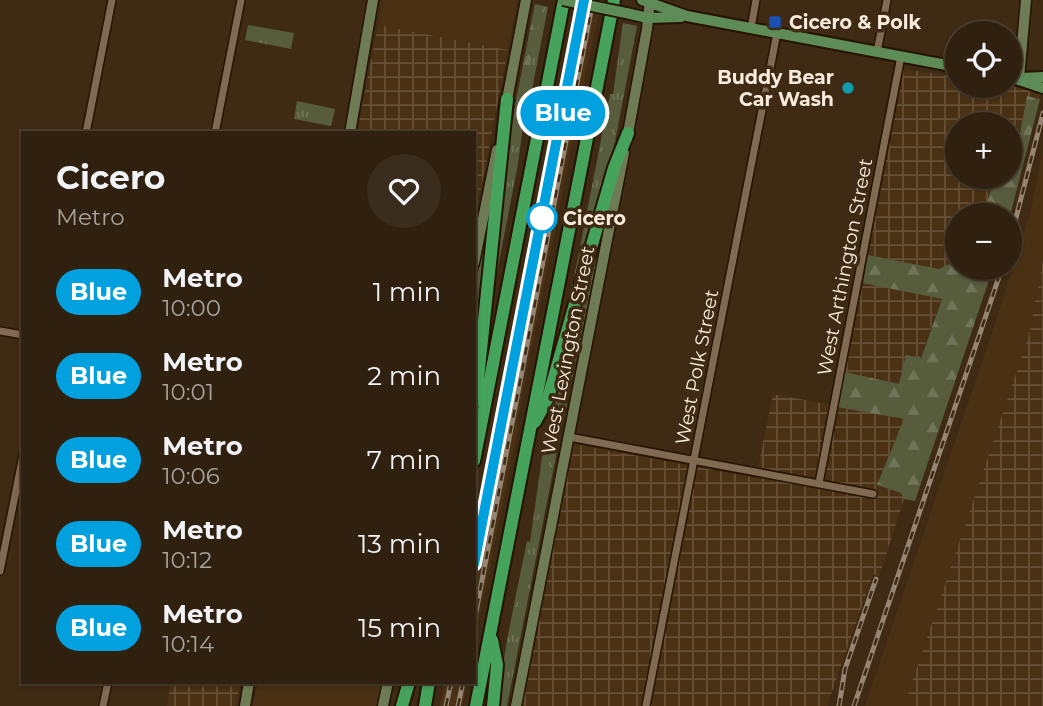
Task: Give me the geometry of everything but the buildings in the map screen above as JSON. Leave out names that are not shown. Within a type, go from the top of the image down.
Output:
[{"type":"highway","points":[[476,451],[564,0]]},
{"type":"highway","points":[[476,706],[614,0]]},
{"type":"highway","points":[[485,408],[478,379],[507,99]]},
{"type":"highway","points":[[528,435],[548,398],[614,168],[628,132]]},
{"type":"highway","points":[[491,632],[497,665],[493,706]]},
{"type":"highway","points":[[402,706],[408,684]]},
{"type":"highway","points":[[425,706],[429,684]]},
{"type":"main road","points":[[564,0],[648,18],[687,16]]},
{"type":"main road","points":[[648,1],[687,16],[945,65]]},
{"type":"main road","points":[[1022,78],[1043,77]]},
{"type":"main road","points":[[1022,81],[1043,89]]},
{"type":"street","points":[[86,131],[112,0]]},
{"type":"street","points":[[215,131],[241,0]]},
{"type":"street","points":[[350,131],[373,0]]},
{"type":"street","points":[[476,253],[526,0]]},
{"type":"street","points":[[751,28],[756,0]]},
{"type":"street","points":[[877,52],[887,0]]},
{"type":"street","points":[[1022,28],[1026,0]]},
{"type":"street","name":"West Lexington Street","points":[[516,706],[641,64],[648,1]]},
{"type":"street","name":"West Polk Street","points":[[646,706],[777,33]]},
{"type":"street","name":"West Arthington Street","points":[[819,483],[901,57]]},
{"type":"street","points":[[0,331],[21,335]]},
{"type":"street","points":[[569,437],[873,494]]},
{"type":"street","points":[[0,571],[21,465]]},
{"type":"street","points":[[103,706],[108,684]]},
{"type":"street","points":[[245,706],[249,684]]},
{"type":"street","points":[[383,706],[388,684]]},
{"type":"shaded area","points":[[382,0],[517,0],[508,50],[378,25]]},
{"type":"shaded area","points":[[576,0],[602,0],[476,634],[476,520],[494,428],[492,426],[504,378],[575,17],[573,13]]},
{"type":"shaded area","points":[[378,25],[508,50],[476,214],[476,131],[357,131]]},
{"type":"shaded area","points":[[904,69],[945,75],[945,98],[1022,98],[1022,88],[1041,91],[1040,99],[1027,96],[1022,122],[1022,112],[945,112],[945,189],[991,189],[987,203],[945,203],[945,267],[939,270],[868,255]]},
{"type":"shaded area","points":[[1043,151],[1043,259],[1029,335],[904,706],[865,706],[1009,280],[1022,280],[1022,239]]},
{"type":"shaded area","points":[[1043,259],[1043,706],[904,706],[1029,335]]},
{"type":"shaded area","points":[[863,283],[942,298],[920,358],[899,384],[845,372]]},
{"type":"shaded area","points":[[773,394],[904,419],[877,485],[901,493],[904,499],[879,576],[873,575],[827,706],[522,706],[573,444],[756,478]]},
{"type":"shaded area","points":[[171,684],[240,684],[236,706],[167,706]]},
{"type":"shaded area","points":[[258,684],[382,684],[377,706],[253,706]]},
{"type":"shaded area","points":[[444,684],[467,684],[462,706],[440,706]]},
{"type":"green space","points":[[535,4],[548,7],[497,272],[494,271],[504,174]]},
{"type":"green space","points":[[535,4],[546,7],[538,28],[522,101],[518,110],[514,111]]},
{"type":"green space","points":[[623,23],[637,26],[614,147],[574,293],[571,293],[610,94],[613,94]]},
{"type":"green space","points":[[248,25],[294,33],[291,49],[245,40]]},
{"type":"green space","points":[[1027,96],[1040,99],[1022,169],[1022,122]]},
{"type":"green space","points":[[297,101],[335,109],[331,126],[294,119]]},
{"type":"green space","points":[[991,189],[1017,189],[1013,203],[987,203]]},
{"type":"green space","points":[[492,202],[476,353],[476,284]]},
{"type":"green space","points":[[606,215],[564,419],[554,417],[548,421]]},
{"type":"green space","points":[[868,255],[939,269],[945,266],[945,280],[989,280],[915,501],[904,499],[901,493],[877,485],[904,419],[837,407],[845,372],[899,384],[906,355],[921,358],[942,299],[863,283]]},
{"type":"green space","points":[[544,443],[549,451],[557,451],[507,706],[498,706],[510,624],[527,541],[530,542]]},
{"type":"railway","points":[[476,612],[593,0]]},
{"type":"railway","points":[[1020,203],[1043,113]]},
{"type":"railway","points":[[854,706],[998,280]]},
{"type":"railway","points":[[476,554],[505,405]]},
{"type":"railway","points":[[839,706],[845,669],[876,579]]},
{"type":"railway","points":[[446,706],[451,684]]},
{"type":"railway","points":[[458,706],[463,684]]},
{"type":"metro line","name":"Blue","points":[[476,554],[584,0]]},
{"type":"place","name":"Cicero & Polk","points":[[775,22]]},
{"type":"place","name":"Buddy Bear Car Wash","points":[[848,88]]},
{"type":"place","name":"Cicero","points":[[542,218]]}]
